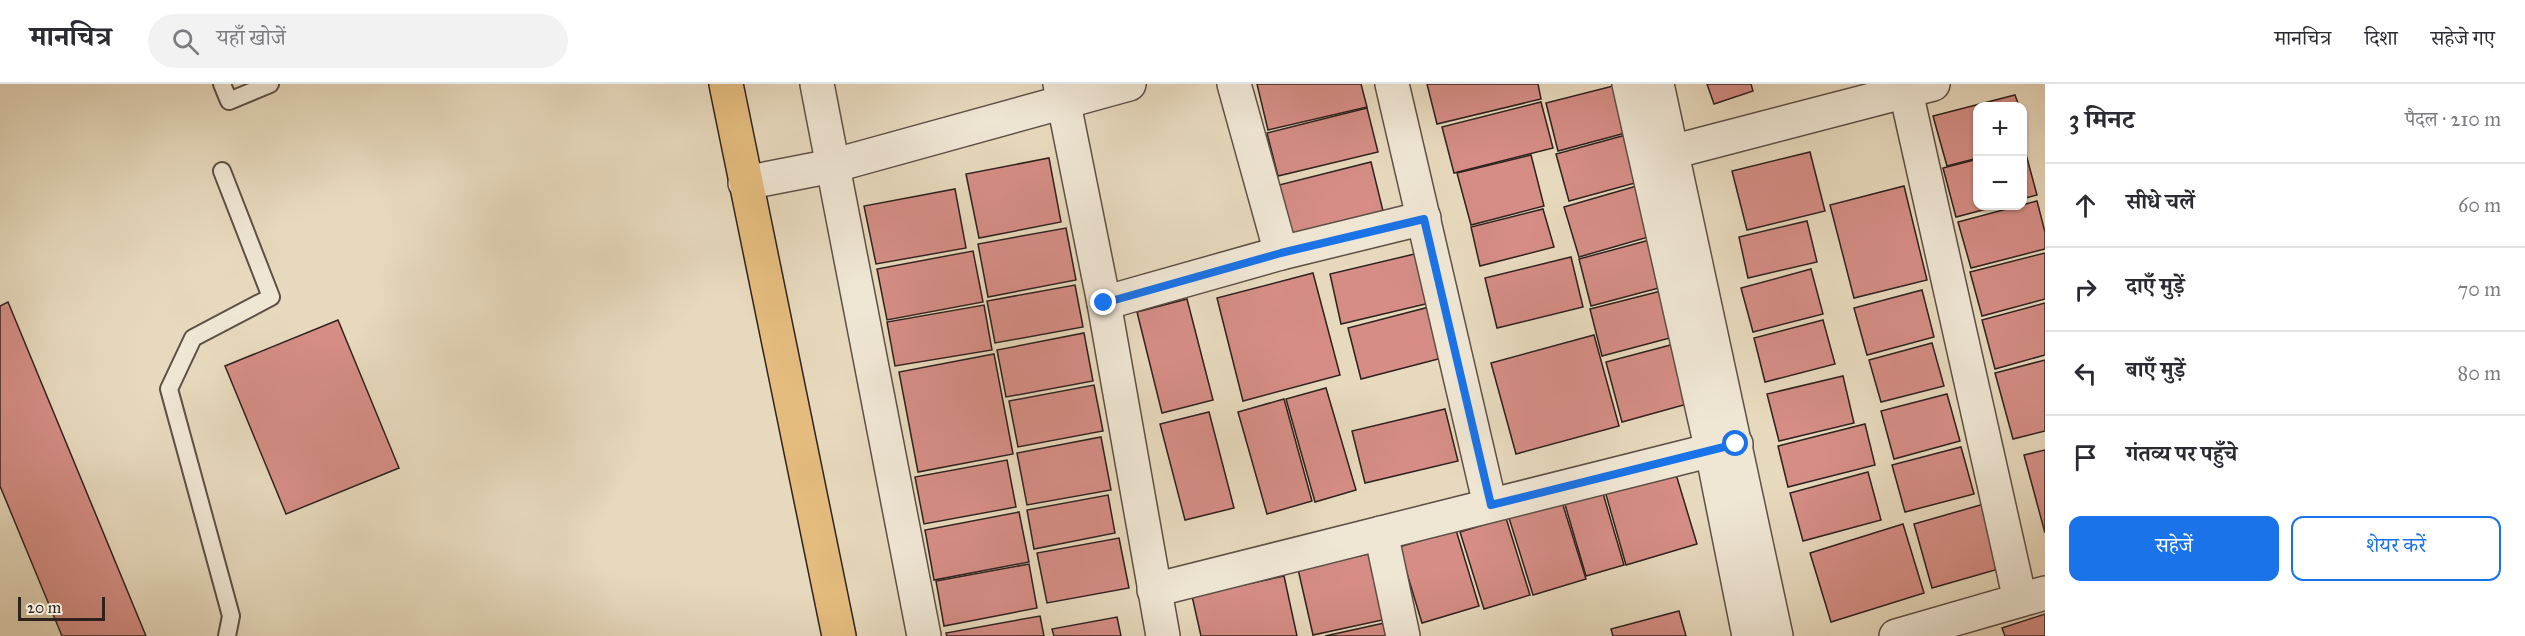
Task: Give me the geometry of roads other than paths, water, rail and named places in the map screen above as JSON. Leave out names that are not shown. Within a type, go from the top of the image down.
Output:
[{"type":"main road","points":[[713,84],[822,636]]},
{"type":"main road","points":[[726,84],[838,636]]},
{"type":"street","points":[[817,84],[831,166],[924,636]]},
{"type":"street","points":[[745,183],[831,166],[1062,94],[1129,84]]},
{"type":"street","points":[[1234,84],[1281,253]]},
{"type":"street","points":[[1392,84],[1491,505]]},
{"type":"street","points":[[1629,84],[1776,636]]},
{"type":"street","points":[[1657,84],[1672,153],[1724,447],[1749,636]]},
{"type":"street","points":[[1672,153],[1920,88],[2033,597],[1896,636]]},
{"type":"street","points":[[1062,94],[1104,303],[1163,636]]},
{"type":"street","points":[[1104,303],[1281,253],[1424,219]]},
{"type":"street","points":[[1154,590],[1724,447]]},
{"type":"street","points":[[1381,533],[1403,636]]},
{"type":"lane","points":[[222,84],[229,100],[270,84]]},
{"type":"lane","points":[[222,171],[271,297],[194,338],[169,389],[231,616],[227,636]]}]
